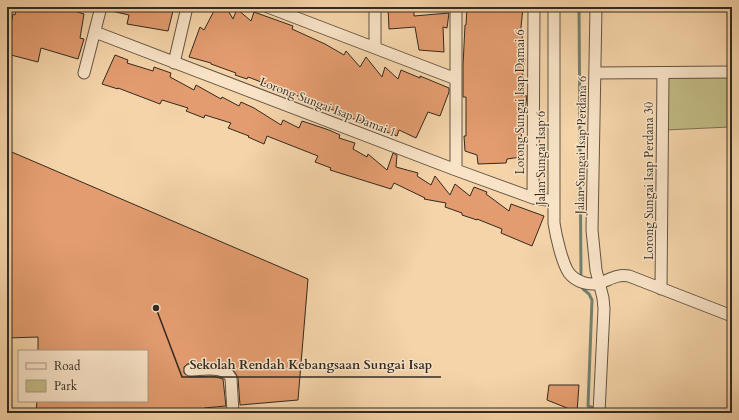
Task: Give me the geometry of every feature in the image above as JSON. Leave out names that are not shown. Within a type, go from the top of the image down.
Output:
[{"type":"street","points":[[84,73],[101,7]]},
{"type":"street","points":[[174,63],[187,7]]},
{"type":"street","points":[[271,7],[456,79]]},
{"type":"street","points":[[375,7],[375,48]]},
{"type":"street","points":[[456,7],[456,170]]},
{"type":"street","name":"Lorong Sungai Isap Damai 6","points":[[533,198],[534,7]]},
{"type":"street","name":"Jalan Sungai Isap 6","points":[[554,7],[554,223],[556,236],[569,273],[585,284],[600,283]]},
{"type":"street","name":"Jalan Sungai Isap Perdana 6","points":[[596,7],[592,230],[595,262],[604,309],[599,413]]},
{"type":"street","name":"Lorong Sungai Isap Damai 1","points":[[95,32],[456,170],[533,198],[554,201]]},
{"type":"street","points":[[595,73],[732,72]]},
{"type":"street","name":"Lorong Sungai Isap Perdana 30","points":[[661,289],[663,73]]},
{"type":"street","points":[[600,283],[612,277],[623,275],[732,316]]},
{"type":"street","points":[[190,370],[217,370],[228,373],[231,378],[233,413]]},
{"type":"green space","points":[[666,75],[730,75],[730,127],[665,130]]},
{"type":"building","points":[[17,7],[62,7],[84,14],[80,38],[84,39],[78,59],[41,48],[38,62],[7,54],[7,44],[13,14],[15,15]]},
{"type":"building","points":[[108,7],[174,7],[168,31],[127,24],[129,15],[107,10]]},
{"type":"building","points":[[216,7],[226,7],[233,19],[237,9],[251,21],[254,12],[293,26],[292,29],[325,44],[344,55],[346,51],[360,67],[366,57],[382,77],[385,67],[398,79],[401,70],[449,88],[449,92],[440,116],[428,112],[416,138],[399,130],[397,136],[362,123],[362,121],[342,116],[343,113],[298,99],[298,96],[248,77],[247,79],[235,75],[236,73],[211,63],[189,57],[200,27],[204,30]]},
{"type":"building","points":[[388,7],[414,7],[414,16],[449,13],[447,28],[443,27],[444,52],[419,50],[415,27],[389,29]]},
{"type":"building","points":[[467,7],[523,7],[521,27],[525,61],[521,95],[527,96],[521,138],[524,138],[521,157],[507,159],[506,163],[478,164],[477,155],[465,151],[464,136],[466,136],[466,97],[463,97],[463,66]]},
{"type":"building","points":[[115,55],[128,60],[127,63],[153,71],[154,67],[171,73],[170,77],[194,90],[196,85],[221,99],[222,97],[239,106],[241,102],[254,108],[281,125],[283,120],[299,128],[302,121],[329,130],[340,135],[339,138],[355,143],[353,149],[367,157],[368,154],[387,170],[393,153],[397,155],[396,167],[418,173],[417,176],[431,185],[435,176],[450,195],[455,184],[470,196],[474,187],[487,192],[486,194],[509,211],[511,204],[544,216],[532,246],[501,233],[502,229],[462,215],[462,213],[445,207],[446,203],[424,199],[425,198],[394,183],[391,189],[330,170],[331,168],[315,162],[318,156],[267,136],[264,144],[248,137],[249,136],[228,128],[231,123],[205,115],[204,118],[186,111],[188,108],[162,100],[160,104],[118,88],[102,84]]},
{"type":"building","points":[[7,150],[308,279],[298,400],[240,405],[238,378],[232,368],[226,365],[206,362],[187,364],[184,367],[184,373],[190,377],[212,376],[223,379],[226,406],[204,408],[204,413],[36,413],[37,402],[148,402],[148,350],[38,350],[38,337],[7,338]]},
{"type":"building","points":[[549,385],[579,385],[577,412],[547,400]]},
{"type":"waterway","points":[[579,7],[581,275]]},
{"type":"waterway","points":[[583,289],[589,294],[592,300],[588,406],[596,409]]},
{"type":"waterway","points":[[601,410],[609,413]]},
{"type":"place","name":"Sekolah Rendah Kebangsaan Sungai Isap","points":[[156,308]]}]
